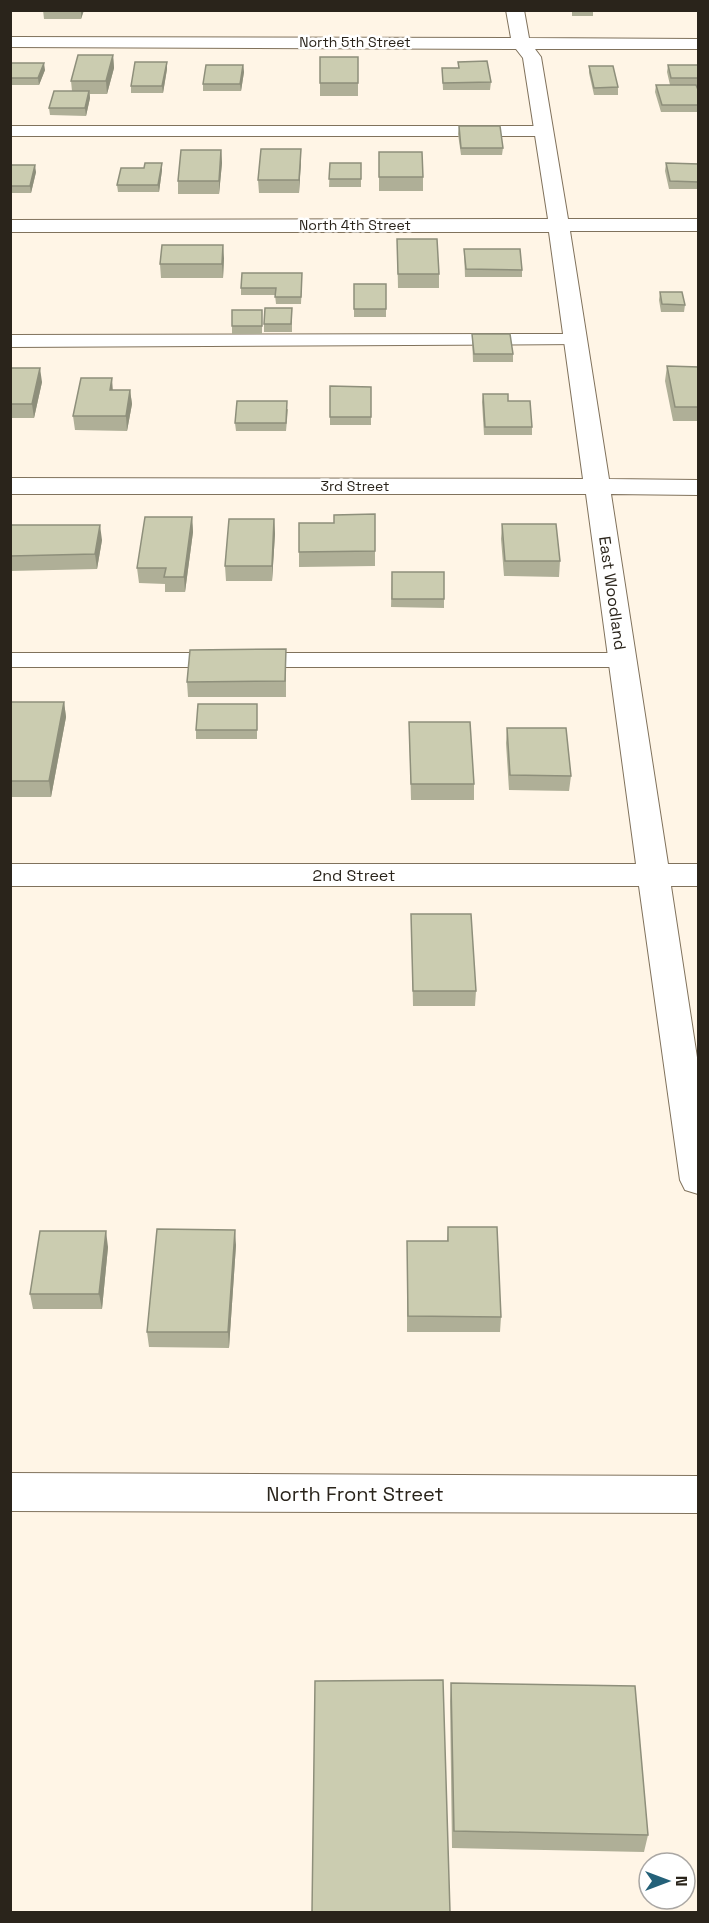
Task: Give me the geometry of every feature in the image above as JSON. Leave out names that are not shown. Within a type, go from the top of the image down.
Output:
[{"type":"street","name":"East Woodland","points":[[515,10],[521,43],[532,57],[560,225],[699,1180]]},
{"type":"street","name":"North 5th Street","points":[[10,42],[699,44]]},
{"type":"street","name":"North 4th Street","points":[[10,226],[699,225]]},
{"type":"street","name":"3rd Street","points":[[10,486],[699,487]]},
{"type":"street","name":"2nd Street","points":[[10,875],[699,875]]},
{"type":"street","name":"North Front Street","points":[[10,1492],[699,1495]]},
{"type":"lane","points":[[10,131],[544,131]]},
{"type":"lane","points":[[10,341],[576,340]]},
{"type":"lane","points":[[10,660],[623,660]]},
{"type":"building","points":[[78,55],[113,55],[106,81],[71,81]]},
{"type":"building","points":[[320,57],[358,57],[358,83],[320,83]]},
{"type":"building","points":[[487,61],[491,82],[443,83],[442,68],[459,68],[458,62]]},
{"type":"building","points":[[135,62],[167,62],[162,86],[131,86]]},
{"type":"building","points":[[10,63],[44,63],[38,78],[10,78]]},
{"type":"building","points":[[206,65],[243,65],[240,84],[203,84]]},
{"type":"building","points":[[668,65],[698,65],[699,78],[671,78]]},
{"type":"building","points":[[589,66],[613,66],[618,87],[594,88]]},
{"type":"building","points":[[656,85],[696,85],[699,92],[699,105],[662,105]]},
{"type":"building","points":[[54,91],[89,91],[85,108],[49,108]]},
{"type":"building","points":[[459,126],[500,126],[503,148],[461,148]]},
{"type":"building","points":[[261,149],[301,149],[299,180],[258,180]]},
{"type":"building","points":[[181,150],[221,150],[219,181],[178,181]]},
{"type":"building","points":[[379,152],[422,152],[423,177],[379,177]]},
{"type":"building","points":[[145,163],[162,163],[158,185],[117,185],[121,168],[144,168]]},
{"type":"building","points":[[330,163],[361,163],[361,179],[329,179]]},
{"type":"building","points":[[666,163],[699,164],[699,182],[670,181]]},
{"type":"building","points":[[10,165],[35,165],[30,186],[10,186]]},
{"type":"building","points":[[397,239],[437,239],[439,274],[398,274]]},
{"type":"building","points":[[162,245],[223,245],[222,264],[160,264]]},
{"type":"building","points":[[464,249],[520,249],[522,270],[466,269]]},
{"type":"building","points":[[242,273],[302,273],[301,297],[275,297],[276,288],[241,288]]},
{"type":"building","points":[[354,284],[386,284],[386,309],[354,309]]},
{"type":"building","points":[[660,292],[682,292],[685,305],[662,304]]},
{"type":"building","points":[[265,308],[292,308],[291,324],[264,324]]},
{"type":"building","points":[[232,310],[262,310],[262,326],[232,326]]},
{"type":"building","points":[[472,334],[510,334],[513,354],[474,354]]},
{"type":"building","points":[[667,366],[699,367],[699,407],[675,407]]},
{"type":"building","points":[[10,368],[40,368],[32,404],[10,404]]},
{"type":"building","points":[[81,378],[112,378],[110,390],[130,390],[126,416],[73,416]]},
{"type":"building","points":[[330,386],[371,387],[371,417],[330,417]]},
{"type":"building","points":[[483,394],[508,394],[508,401],[530,401],[532,427],[485,427]]},
{"type":"building","points":[[237,401],[287,401],[286,423],[235,423]]},
{"type":"building","points":[[375,514],[375,551],[299,552],[299,523],[334,523],[334,515]]},
{"type":"building","points":[[145,517],[192,517],[184,577],[164,577],[166,568],[137,568]]},
{"type":"building","points":[[229,519],[274,519],[272,566],[225,566]]},
{"type":"building","points":[[502,524],[556,524],[560,561],[505,561]]},
{"type":"building","points":[[10,525],[100,525],[95,554],[10,556]]},
{"type":"building","points":[[392,572],[444,572],[444,599],[392,599]]},
{"type":"building","points":[[286,649],[285,681],[187,682],[190,650]]},
{"type":"building","points":[[10,702],[64,702],[49,781],[10,781]]},
{"type":"building","points":[[198,704],[257,704],[257,730],[196,730]]},
{"type":"building","points":[[409,722],[470,722],[474,784],[411,784]]},
{"type":"building","points":[[507,728],[566,728],[571,776],[510,775]]},
{"type":"building","points":[[411,914],[471,914],[476,991],[413,991]]},
{"type":"building","points":[[448,1227],[497,1227],[501,1317],[408,1316],[407,1241],[448,1241]]},
{"type":"building","points":[[157,1229],[235,1230],[228,1332],[147,1332]]},
{"type":"building","points":[[40,1231],[106,1231],[99,1294],[30,1294]]},
{"type":"building","points":[[443,1680],[450,1912],[312,1912],[315,1681]]},
{"type":"building","points":[[451,1683],[635,1686],[648,1835],[454,1831]]}]
